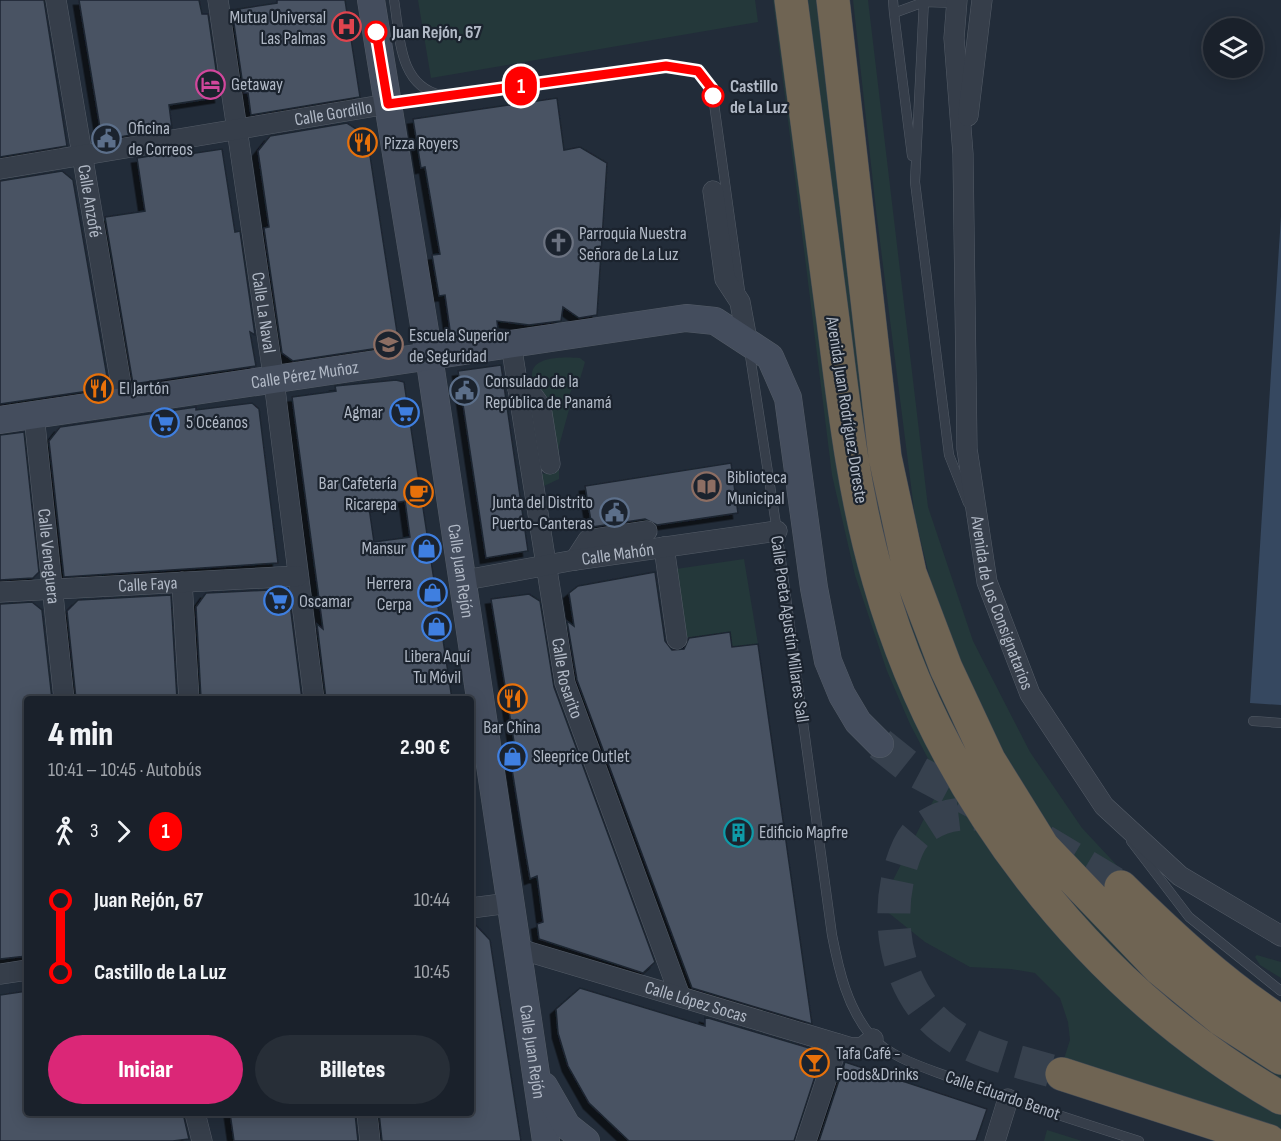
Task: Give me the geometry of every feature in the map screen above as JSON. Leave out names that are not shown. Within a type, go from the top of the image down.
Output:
[{"type":"highway","name":"Avenida Juan Rodríguez Doreste","points":[[791,0],[853,474],[879,582],[914,680],[958,770],[1010,853],[1075,930],[1139,996],[1205,1049],[1281,1098]]},
{"type":"highway","name":"Avenida Juan Rodríguez Doreste","points":[[833,0],[885,457],[910,573],[946,668],[989,760],[1043,847],[1101,911],[1160,969],[1222,1020],[1281,1058]]},
{"type":"highway","points":[[1121,887],[1196,957],[1281,1022]]},
{"type":"highway","points":[[1062,1074],[1269,1141]]},
{"type":"street","name":"Calle Anzofé","points":[[56,0],[124,402]]},
{"type":"street","name":"Calle La Naval","points":[[218,0],[274,381],[314,696]]},
{"type":"street","name":"Calle Juan Rejón","points":[[371,0],[429,356],[460,581],[546,1141]]},
{"type":"street","name":"Avenida de Los Consignatarios","points":[[963,154],[982,0]]},
{"type":"street","name":"Avenida de Los Consignatarios","points":[[956,2],[954,38],[963,154],[967,449],[987,582],[1030,694],[1104,806],[1180,876],[1281,936]]},
{"type":"street","name":"Calle Gordillo","points":[[0,169],[388,104]]},
{"type":"street","points":[[713,191],[725,279],[740,302],[747,340]]},
{"type":"street","name":"Calle Pérez Muñoz","points":[[0,420],[511,344],[701,318],[715,321],[770,357],[788,398],[814,588],[828,661],[842,695],[858,722],[880,744]]},
{"type":"street","name":"Calle Rosarito","points":[[511,344],[565,683],[680,996]]},
{"type":"street","points":[[518,389],[534,397],[541,407],[550,464]]},
{"type":"street","name":"Calle Veneguera","points":[[34,415],[64,696]]},
{"type":"street","points":[[575,560],[588,540],[648,531]]},
{"type":"street","name":"Calle Mahón","points":[[460,581],[575,560],[777,531]]},
{"type":"street","points":[[664,547],[677,639]]},
{"type":"street","name":"Calle Faya","points":[[0,592],[298,576]]},
{"type":"street","points":[[182,582],[189,696]]},
{"type":"street","points":[[474,908],[510,903]]},
{"type":"street","name":"Calle López Socas","points":[[516,948],[852,1048],[864,1047],[873,1038]]},
{"type":"street","points":[[0,974],[24,970]]},
{"type":"street","points":[[806,1141],[838,1044]]},
{"type":"street","points":[[534,1066],[562,1119],[586,1141]]},
{"type":"street","points":[[995,1141],[1008,1099]]},
{"type":"street","points":[[196,1116],[202,1141]]},
{"type":"street","points":[[367,1116],[370,1141]]},
{"type":"lane","points":[[394,0],[403,57],[410,75],[419,87],[429,92],[449,96]]},
{"type":"lane","points":[[893,0],[949,455],[979,530]]},
{"type":"lane","points":[[894,13],[924,1],[956,2]]},
{"type":"lane","points":[[915,182],[924,1]]},
{"type":"lane","name":"Calle Gordillo","points":[[388,104],[666,66]]},
{"type":"lane","name":"Calle Poeta Agustín Millares Sall","points":[[666,66],[698,71],[712,89],[747,340],[777,531],[832,935],[841,981],[857,1017],[873,1038]]},
{"type":"lane","points":[[1253,721],[1281,723]]},
{"type":"lane","points":[[1104,806],[1189,918],[1281,991]]},
{"type":"lane","name":"Calle Eduardo Benot","points":[[873,1038],[892,1053],[921,1066],[1008,1099],[1138,1141]]},
{"type":"green space","points":[[418,0],[755,0],[758,22],[431,78]]},
{"type":"green space","points":[[773,0],[781,0],[828,390],[959,797],[1281,1111],[1281,1135],[1063,1062],[1070,1040],[1068,1022],[1060,998],[1035,973],[970,967],[925,942],[880,906],[935,797],[934,770],[910,724],[887,671],[855,575],[832,475]]},
{"type":"green space","points":[[808,0],[819,0],[865,411],[977,760],[1281,1073],[1281,1083],[1163,1001],[1054,889],[945,721],[882,548],[839,276]]},
{"type":"green space","points":[[853,0],[868,0],[928,507],[973,641],[1030,752],[1082,828],[1124,873],[1104,897],[1046,823],[976,711],[941,624],[915,517],[876,210]]},
{"type":"green space","points":[[580,358],[585,362],[580,379],[575,382],[567,400],[570,406],[559,446],[559,479],[544,486],[542,474],[557,471],[545,401],[533,381],[532,373],[535,366],[548,359]]},
{"type":"green space","points":[[744,559],[758,644],[732,647],[730,632],[687,638],[676,569]]},
{"type":"green space","points":[[1257,955],[1281,962],[1281,978],[1260,965],[1255,957]]},
{"type":"green space","points":[[1047,1130],[1082,1141],[1044,1141]]},
{"type":"water","points":[[1281,216],[1281,705],[1250,703]]},
{"type":"building","points":[[0,0],[44,0],[67,146],[0,157]]},
{"type":"building","points":[[79,0],[199,0],[202,14],[208,14],[220,97],[169,105],[172,128],[102,140]]},
{"type":"building","points":[[277,0],[345,0],[360,97],[251,115],[248,93],[244,93],[232,10],[277,3]]},
{"type":"building","points":[[557,98],[564,150],[580,147],[607,163],[597,315],[579,318],[563,307],[561,321],[529,325],[497,321],[498,330],[451,337],[445,295],[439,296],[432,255],[440,254],[425,167],[421,168],[413,119]]},
{"type":"building","points":[[347,123],[367,136],[399,345],[293,361],[282,353],[264,228],[269,227],[258,151],[270,136]]},
{"type":"building","points":[[222,149],[235,232],[240,231],[255,335],[250,332],[256,366],[133,384],[105,217],[145,211],[137,158],[176,152],[176,156]]},
{"type":"building","points":[[62,171],[73,180],[109,388],[0,404],[0,181]]},
{"type":"building","points":[[501,365],[528,551],[486,558],[458,371]]},
{"type":"building","points":[[396,380],[404,382],[452,696],[326,696],[317,624],[323,629],[292,397],[336,391],[335,386]],"holes":[[[405,501],[410,537],[374,542],[369,507]]]},
{"type":"building","points":[[252,403],[259,409],[278,563],[64,577],[49,441],[60,427],[196,407],[196,410]]},
{"type":"building","points":[[24,432],[39,572],[33,578],[0,580],[0,435]]},
{"type":"building","points":[[731,463],[738,513],[657,525],[645,519],[592,527],[585,486]]},
{"type":"building","points":[[655,572],[665,641],[672,650],[684,649],[689,638],[730,632],[732,647],[758,644],[812,1024],[692,988],[577,680],[567,621],[574,626],[569,593],[578,586]]},
{"type":"building","points":[[270,590],[290,604],[302,696],[201,696],[196,607],[206,593]]},
{"type":"building","points":[[529,594],[540,601],[554,687],[655,962],[643,973],[539,939],[537,924],[543,922],[537,876],[530,879],[508,744],[514,742],[491,599]]},
{"type":"building","points":[[171,595],[177,696],[76,696],[67,611],[78,600]]},
{"type":"building","points":[[32,602],[42,610],[52,696],[24,696],[24,956],[0,959],[0,604]]},
{"type":"building","points":[[474,923],[490,940],[521,1141],[382,1141],[379,1116],[474,1116]]},
{"type":"building","points":[[580,988],[705,1026],[705,1017],[816,1050],[822,1055],[794,1141],[629,1141],[589,1103],[568,1066],[558,1033],[556,1009]]},
{"type":"building","points":[[24,991],[24,1116],[184,1116],[189,1139],[173,1141],[0,1141],[0,995]]},
{"type":"building","points":[[845,1062],[987,1109],[976,1141],[819,1141]]},
{"type":"building","points":[[230,1116],[355,1116],[358,1141],[234,1141]]},
{"type":"tunnel","points":[[880,744],[910,768],[991,811]]},
{"type":"tunnel","points":[[1007,819],[973,814],[952,815],[931,823],[917,833],[906,851],[896,885],[894,905],[896,944],[908,982],[918,1000],[943,1028],[958,1038],[992,1053],[1062,1074]]},
{"type":"tunnel","points":[[1044,841],[1121,887]]},
{"type":"bus line","name":"1","points":[[376,32],[388,104],[666,66],[698,71],[712,89],[713,96]]},
{"type":"place","name":"Mutua Universal Las Palmas","points":[[347,27]]},
{"type":"place","name":"Juan Rejón, 67","points":[[376,32]]},
{"type":"place","name":"Getaway","points":[[210,84]]},
{"type":"place","name":"Castillo de La Luz","points":[[713,96]]},
{"type":"place","name":"Oficina de Correos","points":[[107,138]]},
{"type":"place","name":"Pizza Royers","points":[[363,143]]},
{"type":"place","name":"Parroquia Nuestra Señora de La Luz","points":[[558,243]]},
{"type":"place","name":"Escuela Superior de Seguridad","points":[[388,345]]},
{"type":"place","name":"El Jartón","points":[[98,388]]},
{"type":"place","name":"Consulado de la República de Panamá","points":[[464,391]]},
{"type":"place","name":"Agmar","points":[[404,412]]},
{"type":"place","name":"5 Océanos","points":[[165,422]]},
{"type":"place","name":"Biblioteca Municipal","points":[[706,487]]},
{"type":"place","name":"Bar Cafetería Ricarepa","points":[[418,493]]},
{"type":"place","name":"Junta del Distrito Puerto-Canteras","points":[[614,512]]},
{"type":"place","name":"Mansur","points":[[427,548]]},
{"type":"place","name":"Herrera Cerpa","points":[[433,593]]},
{"type":"place","name":"Oscamar","points":[[278,601]]},
{"type":"place","name":"Libera Aquí Tu Móvil","points":[[437,627]]},
{"type":"place","name":"Bar China","points":[[512,698]]},
{"type":"place","name":"Sleeprice Outlet","points":[[512,756]]},
{"type":"place","name":"Edificio Mapfre","points":[[738,832]]},
{"type":"place","name":"Tafa Café - Foods&Drinks","points":[[815,1063]]}]
